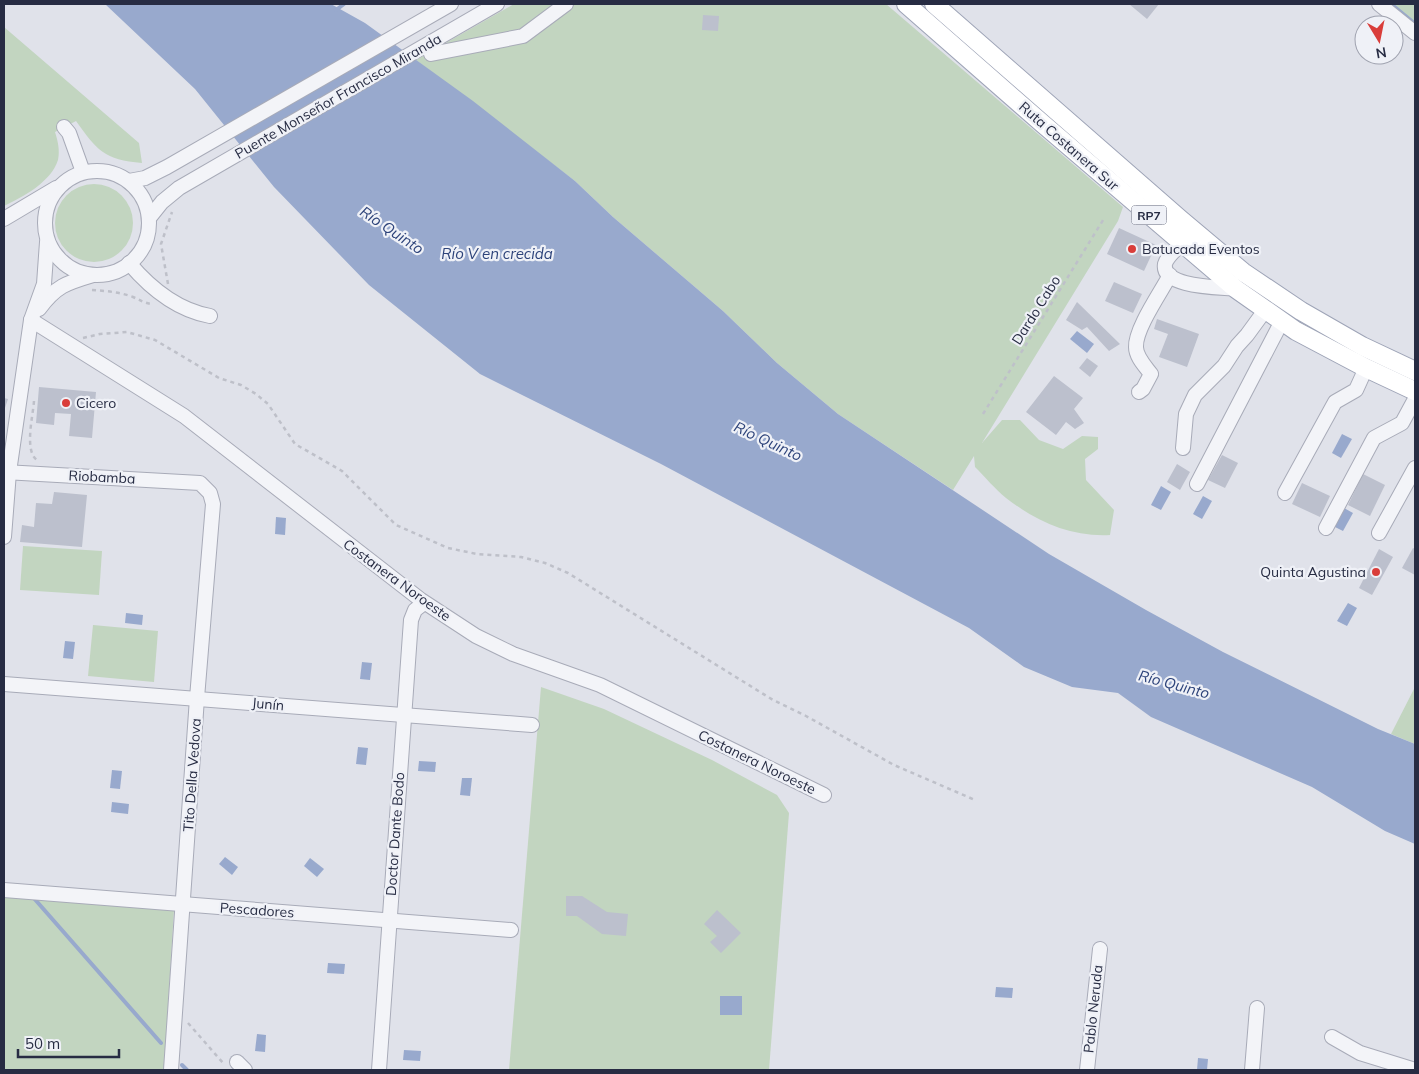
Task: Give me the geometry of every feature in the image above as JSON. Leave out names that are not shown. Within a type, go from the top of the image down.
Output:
[{"type":"main road","name":"Ruta Costanera Sur","points":[[906,4],[1236,289],[1296,331],[1366,368],[1415,391]]},
{"type":"main road","name":"Ruta Costanera Sur","points":[[934,4],[1243,272],[1301,311],[1362,346],[1415,371]]},
{"type":"street","name":"Puente Monseñor Francisco Miranda","points":[[129,181],[145,178],[167,167],[451,4]]},
{"type":"street","name":"Puente Monseñor Francisco Miranda","points":[[150,217],[162,202],[179,188],[497,4]]},
{"type":"street","points":[[432,54],[523,36],[566,4]]},
{"type":"street","points":[[1379,4],[1415,33]]},
{"type":"street","points":[[64,127],[69,133],[83,172]]},
{"type":"street","points":[[4,219],[58,187],[71,176],[83,172],[108,172],[129,181],[140,193],[150,217],[146,241],[139,255],[124,268],[105,275],[94,275],[71,270],[53,254],[44,228],[45,215],[58,187]]},
{"type":"street","points":[[4,537],[7,472],[31,320],[44,284],[47,241]]},
{"type":"street","points":[[1182,243],[1168,258],[1165,265],[1170,275],[1191,285],[1236,289]]},
{"type":"street","points":[[130,263],[144,281],[162,295],[196,313],[210,316]]},
{"type":"street","points":[[31,320],[46,299],[56,289],[70,282],[94,275]]},
{"type":"street","points":[[1139,392],[1143,389],[1151,374],[1140,360],[1136,347],[1138,335],[1170,275]]},
{"type":"street","points":[[1183,448],[1186,414],[1195,394],[1224,366],[1266,309]]},
{"type":"street","name":"Costanera Noroeste","points":[[31,320],[184,416],[424,603],[476,636],[513,654],[600,685],[824,795]]},
{"type":"street","points":[[1197,484],[1282,321]]},
{"type":"street","points":[[1285,492],[1335,402],[1356,390],[1366,368]]},
{"type":"street","points":[[1326,528],[1374,438],[1402,423],[1415,399]]},
{"type":"street","points":[[1380,533],[1415,468]]},
{"type":"street","name":"Riobamba","points":[[7,472],[200,483]]},
{"type":"street","name":"Tito Della Vedova","points":[[171,1070],[197,698],[213,504],[210,493],[200,483]]},
{"type":"street","name":"Doctor Dante Bodo","points":[[379,1070],[411,620],[415,610],[424,603]]},
{"type":"street","name":"Junín","points":[[4,684],[532,725]]},
{"type":"street","name":"Pescadores","points":[[4,890],[511,930]]},
{"type":"street","name":"Pablo Neruda","points":[[1087,1070],[1100,949]]},
{"type":"street","points":[[1252,1070],[1257,1008]]},
{"type":"street","points":[[1332,1037],[1360,1053],[1415,1070]]},
{"type":"path","points":[[84,293],[92,290],[110,291],[132,297],[144,303],[156,304],[169,282],[161,244],[172,212]]},
{"type":"path","name":"Dardo Cabo","points":[[983,414],[1106,217]]},
{"type":"path","points":[[64,342],[100,334],[127,332],[155,340],[219,378],[241,385],[256,394],[268,404],[295,444],[342,471],[396,526],[448,548],[477,554],[521,557],[545,563],[568,574],[747,686],[806,716],[894,765],[975,800]]},
{"type":"path","points":[[35,392],[30,449],[32,456],[39,461]]},
{"type":"path","points":[[184,1018],[237,1068]]},
{"type":"green space","points":[[514,4],[886,4],[1123,207],[1118,221],[982,443],[1002,420],[1020,420],[1039,440],[1063,449],[1082,436],[1098,437],[1098,449],[1085,459],[1086,480],[1114,510],[1110,535],[1082,533],[1042,521],[1018,507],[990,483],[975,467],[974,456],[953,490],[838,414],[777,363],[723,311],[613,217],[575,181],[416,60]]},
{"type":"green space","points":[[1391,4],[1415,4],[1415,24],[1414,23]]},
{"type":"green space","points":[[4,27],[139,143],[142,163],[129,162],[103,152],[76,121],[55,132],[59,157],[49,175],[28,193],[4,206]]},
{"type":"green space","points":[[94,184],[109,187],[126,201],[130,208],[133,223],[130,238],[116,255],[109,259],[94,262],[79,259],[62,245],[58,238],[55,223],[58,208],[72,191],[79,187]]},
{"type":"green space","points":[[23,546],[102,551],[99,595],[20,590]]},
{"type":"green space","points":[[93,625],[158,631],[154,682],[88,676]]},
{"type":"green space","points":[[541,687],[604,709],[712,760],[777,795],[789,813],[769,1070],[509,1070]]},
{"type":"green space","points":[[1415,687],[1415,744],[1391,734]]},
{"type":"green space","points":[[4,895],[174,910],[164,1070],[4,1070]]},
{"type":"water","name":"Río V en crecida","points":[[105,4],[331,4],[365,23],[473,101],[575,181],[613,217],[723,311],[777,363],[838,414],[1049,554],[1146,610],[1223,652],[1378,729],[1415,744],[1415,844],[1385,831],[1312,787],[1151,717],[1118,693],[1072,687],[1024,667],[969,628],[661,464],[480,374],[369,285],[274,187],[195,89]]},
{"type":"water","points":[[1077,331],[1094,344],[1087,353],[1070,339]]},
{"type":"water","points":[[1342,434],[1352,439],[1341,458],[1332,453]]},
{"type":"water","points":[[1161,486],[1171,492],[1161,510],[1151,505]]},
{"type":"water","points":[[1203,496],[1212,501],[1202,519],[1193,514]]},
{"type":"water","points":[[1344,508],[1353,513],[1343,531],[1333,526]]},
{"type":"water","points":[[276,517],[286,518],[285,535],[275,534]]},
{"type":"water","points":[[1348,603],[1357,608],[1347,626],[1337,621]]},
{"type":"water","points":[[126,613],[143,615],[142,625],[125,623]]},
{"type":"water","points":[[65,641],[75,642],[73,659],[63,658]]},
{"type":"water","points":[[362,662],[372,663],[370,680],[360,679]]},
{"type":"water","points":[[358,747],[368,748],[366,765],[356,764]]},
{"type":"water","points":[[419,761],[436,762],[435,772],[418,771]]},
{"type":"water","points":[[112,770],[122,771],[120,789],[110,788]]},
{"type":"water","points":[[462,778],[472,778],[470,796],[460,795]]},
{"type":"water","points":[[112,802],[129,804],[128,814],[111,812]]},
{"type":"water","points":[[225,857],[238,867],[232,875],[219,864]]},
{"type":"water","points":[[310,858],[324,869],[317,877],[304,866]]},
{"type":"water","points":[[328,963],[345,964],[344,974],[327,973]]},
{"type":"water","points":[[996,987],[1013,988],[1012,998],[995,997]]},
{"type":"water","points":[[720,996],[742,996],[742,1015],[720,1015]]},
{"type":"water","points":[[257,1034],[266,1035],[265,1052],[255,1051]]},
{"type":"water","points":[[404,1050],[421,1051],[420,1061],[403,1060]]},
{"type":"water","points":[[1198,1058],[1208,1059],[1207,1070],[1197,1070]]},
{"type":"building","points":[[1129,4],[1159,4],[1147,19]]},
{"type":"building","points":[[703,15],[719,16],[718,31],[702,30]]},
{"type":"building","name":"Batucada Eventos","points":[[1119,228],[1156,245],[1144,271],[1107,254]]},
{"type":"building","points":[[1114,282],[1142,294],[1133,313],[1105,301]]},
{"type":"building","points":[[1077,302],[1120,344],[1109,351],[1087,327],[1082,330],[1066,320]]},
{"type":"building","points":[[1157,319],[1199,334],[1187,367],[1159,357],[1168,334],[1154,329]]},
{"type":"building","points":[[1087,358],[1098,366],[1090,377],[1079,368]]},
{"type":"building","points":[[1054,376],[1083,398],[1074,409],[1084,423],[1075,429],[1066,422],[1056,435],[1026,412]]},
{"type":"building","name":"Cicero","points":[[39,387],[96,392],[92,438],[69,436],[71,414],[55,413],[54,425],[36,423]]},
{"type":"building","points":[[4,398],[8,399],[4,411]]},
{"type":"building","points":[[1222,455],[1238,463],[1225,488],[1208,480]]},
{"type":"building","points":[[1177,464],[1190,472],[1180,490],[1167,482]]},
{"type":"building","points":[[1363,474],[1385,485],[1370,516],[1348,505]]},
{"type":"building","points":[[1302,483],[1330,496],[1320,517],[1292,504]]},
{"type":"building","points":[[54,492],[87,495],[82,547],[20,542],[22,525],[34,527],[36,503],[52,504]]},
{"type":"building","points":[[1413,548],[1415,549],[1415,575],[1402,568]]},
{"type":"building","name":"Quinta Agustina","points":[[1379,549],[1393,557],[1372,595],[1359,588]]},
{"type":"building","points":[[566,896],[582,896],[607,912],[628,914],[626,936],[602,934],[577,916],[566,916]]},
{"type":"building","points":[[717,910],[741,933],[721,953],[710,942],[717,936],[704,924]]},
{"type":"waterway","points":[[336,10],[344,4]]},
{"type":"waterway","points":[[1391,4],[1414,23]]},
{"type":"waterway","points":[[32,896],[161,1043]]},
{"type":"waterway","points":[[182,1065],[187,1070]]},
{"type":"place","name":"Batucada Eventos","points":[[1132,249]]},
{"type":"place","name":"Cicero","points":[[66,403]]},
{"type":"place","name":"Quinta Agustina","points":[[1376,572]]},
{"type":"water label","name":"Río Quinto","points":[[392,230]]},
{"type":"water label","name":"Río Quinto","points":[[768,441]]},
{"type":"water label","name":"Río Quinto","points":[[1174,684]]}]
